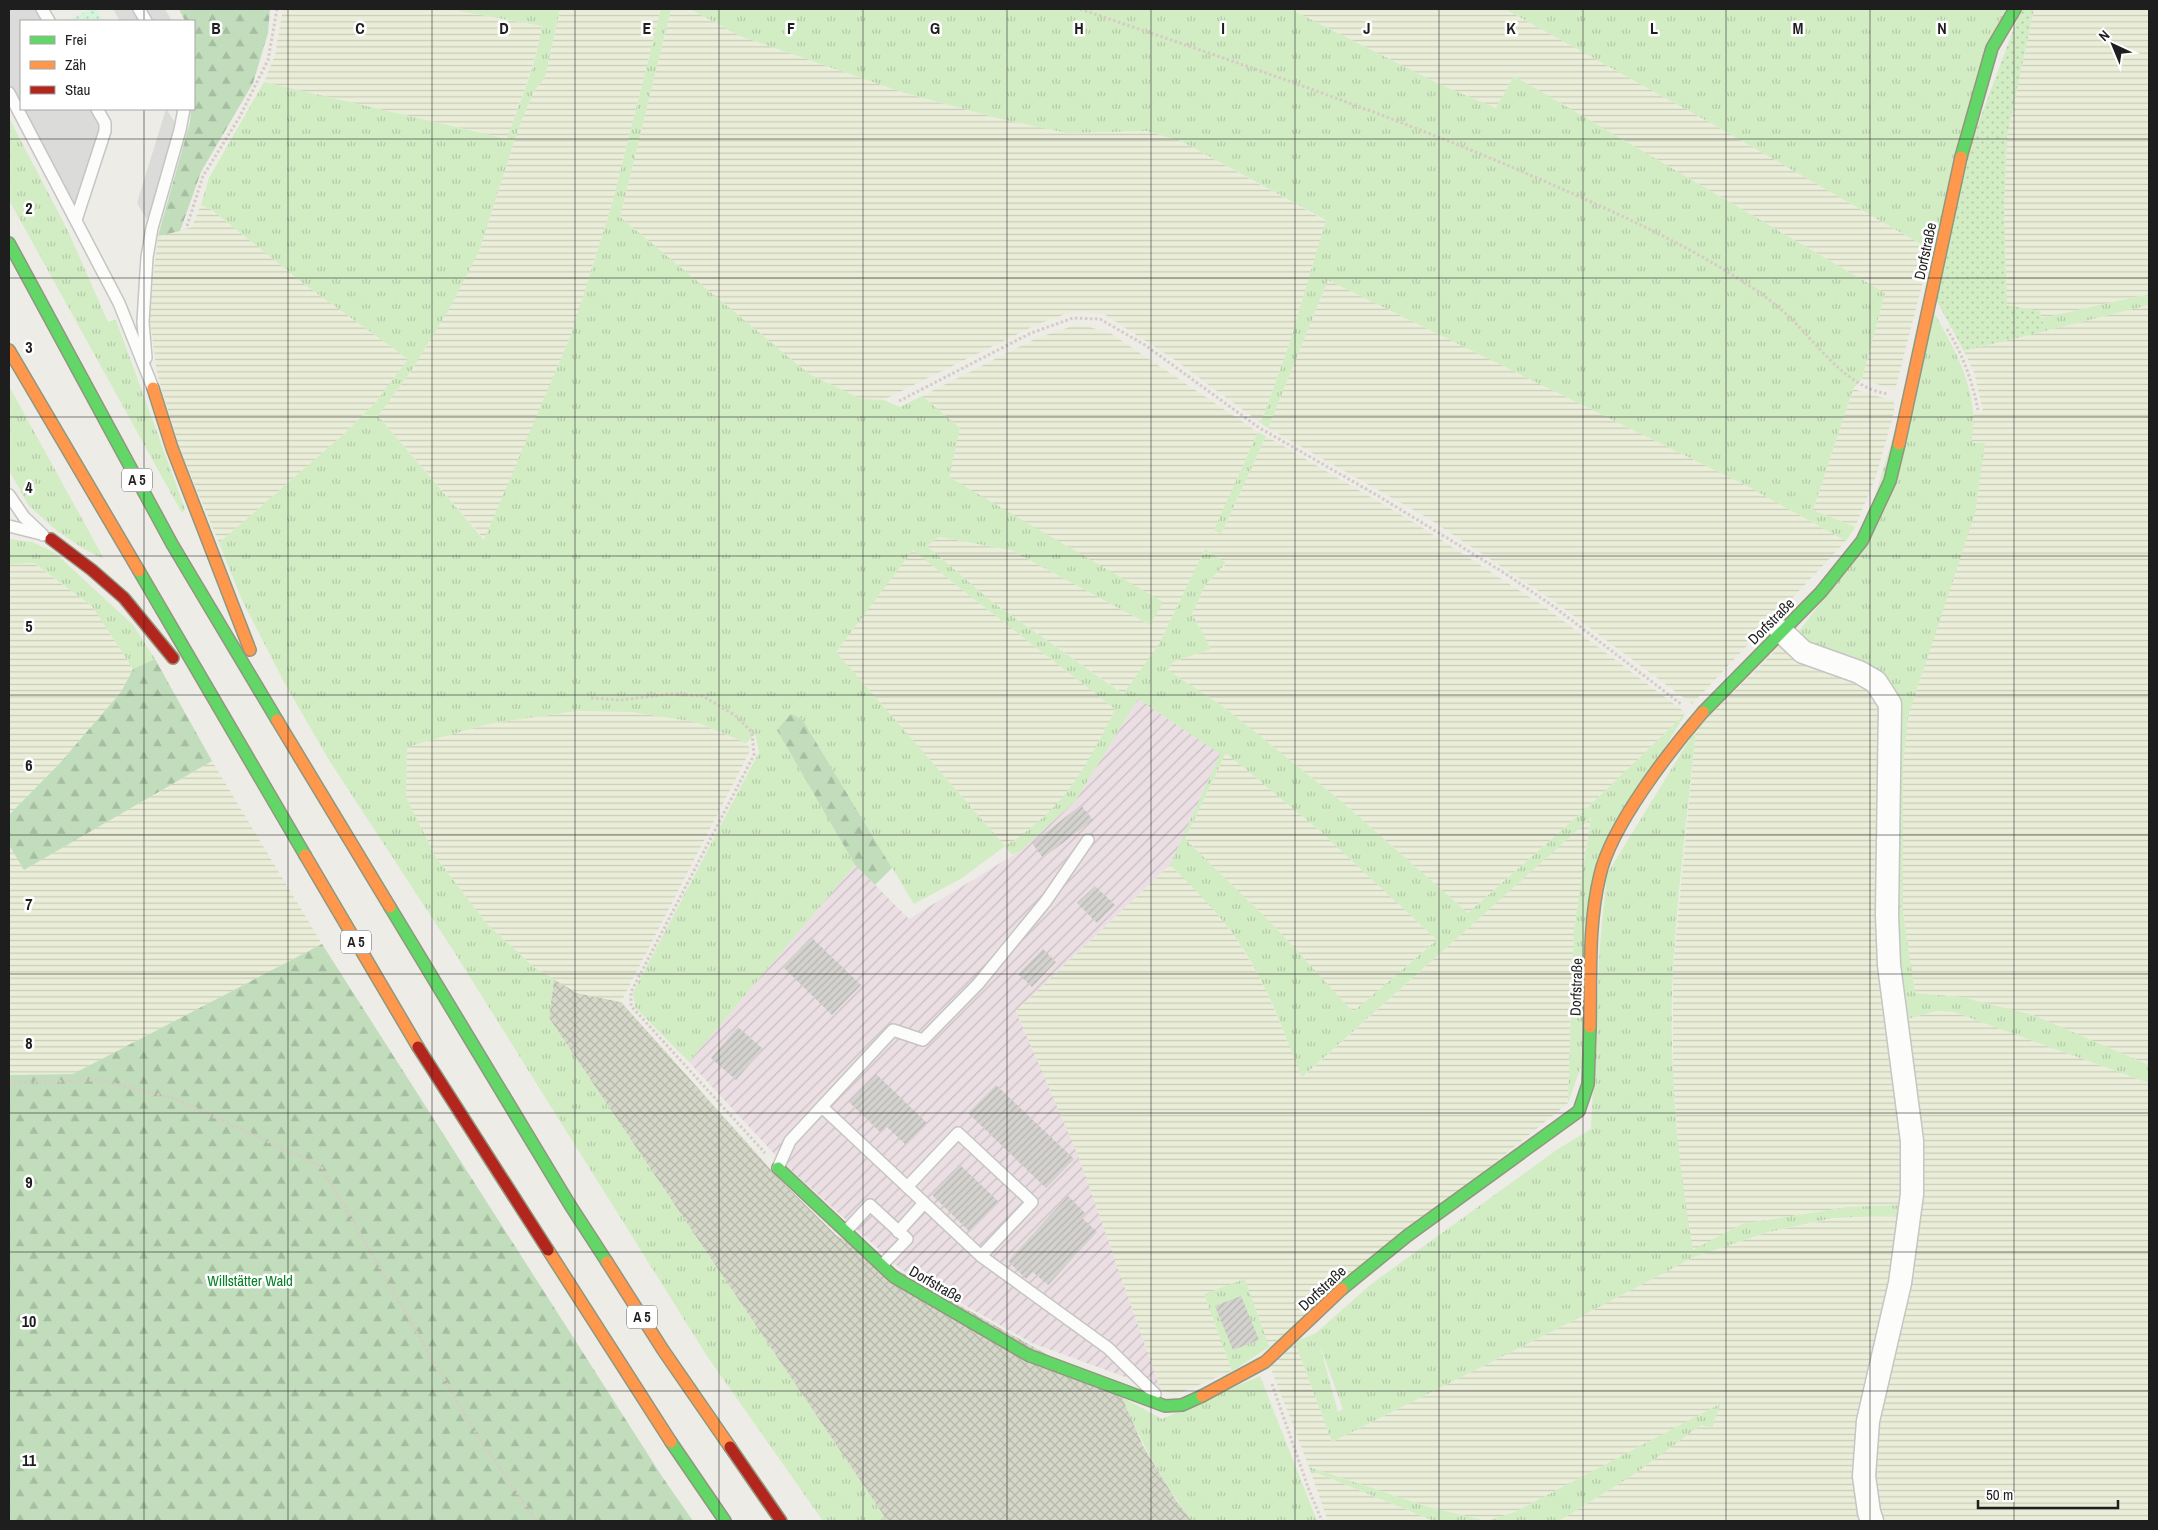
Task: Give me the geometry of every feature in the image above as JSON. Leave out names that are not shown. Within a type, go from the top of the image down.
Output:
[{"type":"main road","name":"Dorfstraße","points":[[778,1168],[894,1277],[1028,1355],[1165,1406],[1182,1406],[1265,1362],[1354,1278],[1407,1236],[1579,1111],[1588,1084],[1593,912],[1600,873],[1611,846],[1626,818],[1671,750],[1703,712],[1821,592],[1862,541],[1890,481],[1910,397],[1956,178],[1992,48],[2016,9]]},
{"type":"main road","name":"A 5","points":[[9,243],[172,544],[570,1205],[663,1350],[781,1521]]},
{"type":"main road","name":"A 5","points":[[9,350],[422,1054],[668,1439],[725,1521]]},
{"type":"main road","points":[[153,388],[172,448],[218,564],[273,713]]},
{"type":"main road","points":[[47,537],[92,570],[124,598],[184,673],[245,755]]},
{"type":"street","points":[[1781,631],[1803,652],[1859,672],[1876,682],[1890,704],[1887,915],[1889,965],[1912,1141],[1912,1194],[1900,1283],[1868,1421],[1864,1476],[1872,1521]]},
{"type":"lane","points":[[42,9],[48,20]]},
{"type":"lane","points":[[139,9],[145,20]]},
{"type":"lane","points":[[9,93],[119,303],[153,388]]},
{"type":"lane","points":[[76,220],[104,131],[105,123],[98,110]]},
{"type":"lane","points":[[147,370],[143,322],[146,257],[184,110]]},
{"type":"lane","points":[[9,495],[24,517],[47,537]]},
{"type":"lane","points":[[9,526],[47,537]]},
{"type":"lane","points":[[778,1168],[790,1141],[894,1030],[923,1040],[978,984],[1046,901],[1088,840]]},
{"type":"lane","points":[[822,1107],[981,1256],[1108,1348],[1149,1387],[1165,1406]]},
{"type":"lane","points":[[907,1187],[958,1133],[1032,1202],[981,1256]]},
{"type":"lane","points":[[898,1232],[924,1203]]},
{"type":"lane","points":[[846,1231],[870,1205],[907,1239],[882,1265]]},
{"type":"path","points":[[187,226],[203,176],[239,118],[268,60],[277,9]]},
{"type":"path","points":[[1080,9],[1261,71],[1475,151],[1639,225],[1740,279],[1785,313],[1850,378],[1877,392],[1910,397]]},
{"type":"path","points":[[1930,301],[1960,352],[1972,382],[1978,410]]},
{"type":"path","points":[[899,401],[1031,333],[1073,318],[1100,319],[1146,345],[1258,427],[1380,497],[1506,574],[1553,606],[1685,706]]},
{"type":"path","points":[[591,698],[620,700],[670,694],[702,696],[736,716],[752,732],[754,754],[631,992],[631,1006],[778,1168]]},
{"type":"path","points":[[9,1083],[99,1080],[173,1098],[322,1166],[470,1424],[536,1521]]},
{"type":"path","points":[[1265,1362],[1309,1490],[1322,1521]]},
{"type":"shaded area","points":[[9,9],[42,9],[48,20],[20,20],[20,110],[98,110],[105,123],[76,220],[9,93]]},
{"type":"shaded area","points":[[113,9],[165,9],[171,20],[119,20]]},
{"type":"shaded area","points":[[167,110],[180,130],[152,228],[137,203]]},
{"type":"shaded area","points":[[1138,699],[1221,754],[1170,865],[1016,1011],[1078,1155],[1161,1390],[1032,1343],[902,1270],[781,1161],[689,1062],[855,865],[909,919],[1020,851],[1076,800]]},
{"type":"shaded area","points":[[554,979],[577,993],[621,1002],[780,1180],[837,1236],[1122,1397],[1143,1446],[1177,1502],[1192,1521],[879,1521],[884,1516],[549,1018]]},
{"type":"green space","points":[[90,9],[96,9],[102,20],[70,20]]},
{"type":"green space","points":[[179,9],[270,9],[268,33],[253,83],[201,172],[180,231],[158,236],[190,122],[191,110],[195,110],[195,20],[184,20]]},
{"type":"green space","points":[[283,9],[449,9],[542,26],[540,40],[528,79],[507,139],[264,82],[275,55]]},
{"type":"green space","points":[[449,9],[560,9],[545,77],[534,91],[519,126],[479,251],[448,311],[411,371],[378,416],[484,540],[571,335],[613,201],[661,9],[671,9],[620,217],[809,374],[861,399],[883,400],[900,407],[922,396],[960,428],[949,477],[1163,602],[1150,625],[1011,550],[939,537],[927,546],[992,602],[1123,694],[1158,646],[1205,549],[1226,563],[1206,584],[1192,614],[1211,649],[1173,662],[1168,670],[1225,708],[1342,802],[1468,913],[1587,808],[1686,713],[1605,844],[1582,1064],[1568,1103],[1574,929],[1591,818],[1302,1077],[1283,1029],[1253,965],[1221,919],[1170,865],[1220,754],[1138,699],[1076,800],[1020,851],[1012,855],[1005,846],[962,878],[914,904],[802,719],[791,714],[778,730],[855,865],[689,1062],[635,1007],[633,993],[759,752],[755,734],[746,743],[696,722],[632,712],[577,711],[488,724],[407,747],[406,797],[435,856],[487,924],[535,968],[554,979],[549,1018],[884,1516],[879,1521],[823,1521],[707,1356],[453,950],[329,760],[284,682],[242,600],[219,543],[345,433],[376,402],[408,359],[304,284],[212,210],[201,205],[209,178],[264,82],[507,139],[532,69],[542,26]],"holes":[[[913,550],[1115,709],[1094,751],[1071,786],[1043,817],[1005,846],[836,652]],[[1226,753],[1320,831],[1437,940],[1353,1012],[1276,928],[1185,839]]]},
{"type":"green space","points":[[560,9],[661,9],[613,201],[571,335],[485,540],[378,416],[411,371],[448,311],[479,251],[519,126],[534,91],[545,77]]},
{"type":"green space","points":[[671,9],[690,9],[740,36],[905,93],[997,118],[1067,133],[1147,131],[1181,141],[1326,221],[1289,345],[1261,423],[1172,358],[1104,314],[1074,311],[1038,324],[883,400],[861,399],[809,374],[620,217]]},
{"type":"green space","points":[[690,9],[1290,9],[1441,85],[1496,108],[1514,76],[1885,293],[1862,379],[1853,389],[1813,510],[1855,527],[1846,541],[1747,486],[1328,280],[1268,428],[1261,423],[1289,345],[1326,220],[1181,141],[1147,131],[1067,133],[997,118],[905,93],[740,36]]},
{"type":"green space","points":[[1290,9],[1505,9],[1716,126],[1931,250],[1895,390],[1862,379],[1885,293],[1514,76],[1496,108],[1441,85]]},
{"type":"green space","points":[[1505,9],[2008,9],[1931,250],[1716,126]]},
{"type":"green space","points":[[2021,9],[2034,9],[2007,136],[2004,213],[2007,305],[2040,311],[2045,331],[1964,351],[1935,298],[1968,151]]},
{"type":"green space","points":[[2034,9],[2149,9],[2149,294],[2042,318],[2040,311],[2007,306],[2004,213],[2007,136]]},
{"type":"green space","points":[[9,118],[68,231],[108,322],[116,320],[185,509],[182,513],[9,200]]},
{"type":"green space","points":[[201,205],[212,210],[304,284],[408,359],[376,402],[345,433],[219,543],[179,447],[157,373],[149,313],[158,236],[192,227]]},
{"type":"green space","points":[[1328,280],[1747,486],[1846,541],[1692,704],[1555,602],[1426,517],[1268,428]]},
{"type":"green space","points":[[2149,294],[2149,305],[2045,331],[2042,318]]},
{"type":"green space","points":[[2149,305],[2149,1065],[2033,1015],[1961,997],[1915,994],[1903,913],[1903,766],[1908,716],[1937,625],[1985,443],[1971,444],[1973,413],[1983,411],[1974,372],[1964,351]]},
{"type":"green space","points":[[1932,309],[1958,358],[1968,384],[1973,412],[1972,443],[1985,443],[1975,514],[1908,716],[1903,766],[1903,913],[1915,993],[1961,997],[2033,1015],[2149,1065],[2149,1083],[1954,1012],[1936,1011],[1900,1021],[1891,701],[1809,649],[1797,634],[1857,555]]},
{"type":"green space","points":[[1079,324],[1110,333],[1258,432],[1235,483],[1221,534],[1266,436],[1415,523],[1542,605],[1686,713],[1587,808],[1468,913],[1342,802],[1225,708],[1167,670],[1173,662],[1211,649],[1192,614],[1206,584],[1226,564],[1205,549],[1158,646],[1124,694],[992,602],[927,546],[939,537],[1011,550],[1150,625],[1162,602],[948,477],[960,428],[922,396],[1037,338]]},
{"type":"green space","points":[[9,386],[104,559],[84,549],[56,530],[29,506],[9,470]]},
{"type":"green space","points":[[1853,389],[1894,401],[1894,412],[1876,476],[1855,527],[1813,510]]},
{"type":"green space","points":[[1258,432],[1266,436],[1221,534],[1214,530]]},
{"type":"green space","points":[[9,539],[32,542],[54,552],[133,625],[155,659],[133,669],[92,606],[34,563],[9,564]]},
{"type":"green space","points":[[913,549],[956,585],[1115,709],[1092,756],[1068,792],[1050,813],[1025,834],[1005,846],[836,652]]},
{"type":"green space","points":[[33,563],[92,606],[133,669],[121,692],[60,763],[9,815],[9,564]]},
{"type":"green space","points":[[1779,647],[1849,674],[1878,696],[1907,1143],[1905,1205],[1848,1207],[1742,1224],[1693,1251],[1681,1179],[1673,1078],[1673,968],[1696,729]]},
{"type":"green space","points":[[155,659],[212,761],[24,870],[9,845],[9,815],[60,763],[121,692],[133,669]]},
{"type":"green space","points":[[577,711],[632,712],[696,722],[746,743],[751,749],[621,1002],[577,993],[535,968],[487,924],[435,856],[406,797],[407,747],[488,724]]},
{"type":"green space","points":[[791,714],[802,719],[892,868],[875,885],[855,865],[777,730]]},
{"type":"green space","points":[[1696,729],[1678,907],[1672,1003],[1673,1074],[1678,1145],[1693,1250],[1742,1224],[1848,1207],[1905,1205],[1905,1215],[1833,1218],[1768,1232],[1694,1257],[1557,1329],[1332,1442],[1295,1342],[1316,1333],[1370,1285],[1558,1149],[1591,1129],[1600,944],[1607,874]],"holes":[[[1319,1343],[1343,1409],[1338,1412]]]},
{"type":"green space","points":[[1226,753],[1320,831],[1437,940],[1353,1012],[1276,928],[1185,839]]},
{"type":"green space","points":[[212,761],[322,944],[73,1074],[9,1075],[9,845],[24,870]]},
{"type":"green space","points":[[1591,817],[1574,929],[1568,1103],[1269,1347],[1204,1294],[1232,1371],[1175,1395],[1161,1390],[1078,1155],[1016,1011],[1170,865],[1207,900],[1237,940],[1262,981],[1303,1077]]},
{"type":"green space","name":"Willstätter Wald","points":[[322,944],[663,1478],[693,1521],[9,1521],[9,1075],[73,1074]]},
{"type":"green space","points":[[1936,1011],[1954,1012],[2149,1083],[2149,1521],[1877,1521],[1868,1456],[1911,1240],[1900,1021]]},
{"type":"green space","points":[[1905,1215],[1864,1521],[1559,1521],[1633,1475],[1701,1425],[1712,1427],[1719,1405],[1515,1512],[1487,1521],[1428,1507],[1309,1467],[1270,1366],[1295,1342],[1332,1442],[1557,1329],[1694,1257],[1768,1232],[1832,1219]]},
{"type":"green space","points":[[1245,1279],[1269,1347],[1232,1371],[1204,1294]]},
{"type":"green space","points":[[1260,1376],[1317,1521],[1192,1521],[1171,1492],[1153,1461],[1122,1397],[1162,1419]]},
{"type":"green space","points":[[1720,1404],[1712,1428],[1701,1425],[1633,1475],[1559,1521],[1487,1521],[1515,1512]]},
{"type":"green space","points":[[1309,1467],[1428,1507],[1487,1521],[1434,1521],[1310,1470]]},
{"type":"green space","points":[[1310,1470],[1434,1521],[1328,1521]]},
{"type":"building","points":[[1081,805],[1093,820],[1043,858],[1032,843]]},
{"type":"building","points":[[1095,886],[1115,905],[1097,923],[1077,903]]},
{"type":"building","points":[[811,937],[861,985],[832,1015],[783,967]]},
{"type":"building","points":[[1043,949],[1056,962],[1032,987],[1018,974]]},
{"type":"building","points":[[738,1027],[763,1049],[736,1080],[711,1058]]},
{"type":"building","points":[[876,1074],[927,1123],[906,1145],[886,1126],[880,1132],[849,1102]]},
{"type":"building","points":[[996,1085],[1074,1159],[1046,1188],[968,1113]]},
{"type":"building","points":[[960,1165],[999,1202],[970,1232],[932,1195]]},
{"type":"building","points":[[1068,1196],[1086,1214],[1082,1218],[1097,1232],[1048,1285],[1033,1272],[1026,1279],[1008,1261]]},
{"type":"building","points":[[1241,1296],[1259,1340],[1233,1350],[1215,1306]]},
{"type":"traffic: fast","points":[[1961,157],[1992,48],[2015,9]]},
{"type":"traffic: fast","points":[[9,243],[172,544],[277,720]]},
{"type":"traffic: fast","points":[[1703,712],[1821,592],[1862,541],[1890,481],[1899,444]]},
{"type":"traffic: fast","points":[[139,571],[305,855]]},
{"type":"traffic: fast","points":[[390,907],[570,1205],[607,1262]]},
{"type":"traffic: fast","points":[[1342,1289],[1407,1236],[1579,1111],[1588,1084],[1590,1027]]},
{"type":"traffic: fast","points":[[778,1168],[894,1277],[1028,1355],[1165,1406],[1182,1405],[1202,1396]]},
{"type":"traffic: fast","points":[[671,1442],[725,1521]]},
{"type":"traffic: slow","points":[[1899,444],[1961,157]]},
{"type":"traffic: slow","points":[[9,350],[139,571]]},
{"type":"traffic: slow","points":[[153,388],[172,448],[250,650]]},
{"type":"traffic: slow","points":[[1590,1027],[1591,951],[1594,912],[1596,894],[1606,855],[1616,834],[1643,789],[1703,712]]},
{"type":"traffic: slow","points":[[277,720],[390,907]]},
{"type":"traffic: slow","points":[[305,855],[418,1047]]},
{"type":"traffic: slow","points":[[548,1250],[671,1442]]},
{"type":"traffic: slow","points":[[607,1262],[663,1350],[730,1447]]},
{"type":"traffic: slow","points":[[1202,1396],[1265,1362],[1342,1289]]},
{"type":"traffic: jam","points":[[51,539],[92,570],[124,598],[173,658]]},
{"type":"traffic: jam","points":[[418,1047],[548,1250]]},
{"type":"traffic: jam","points":[[730,1447],[781,1521]]}]
